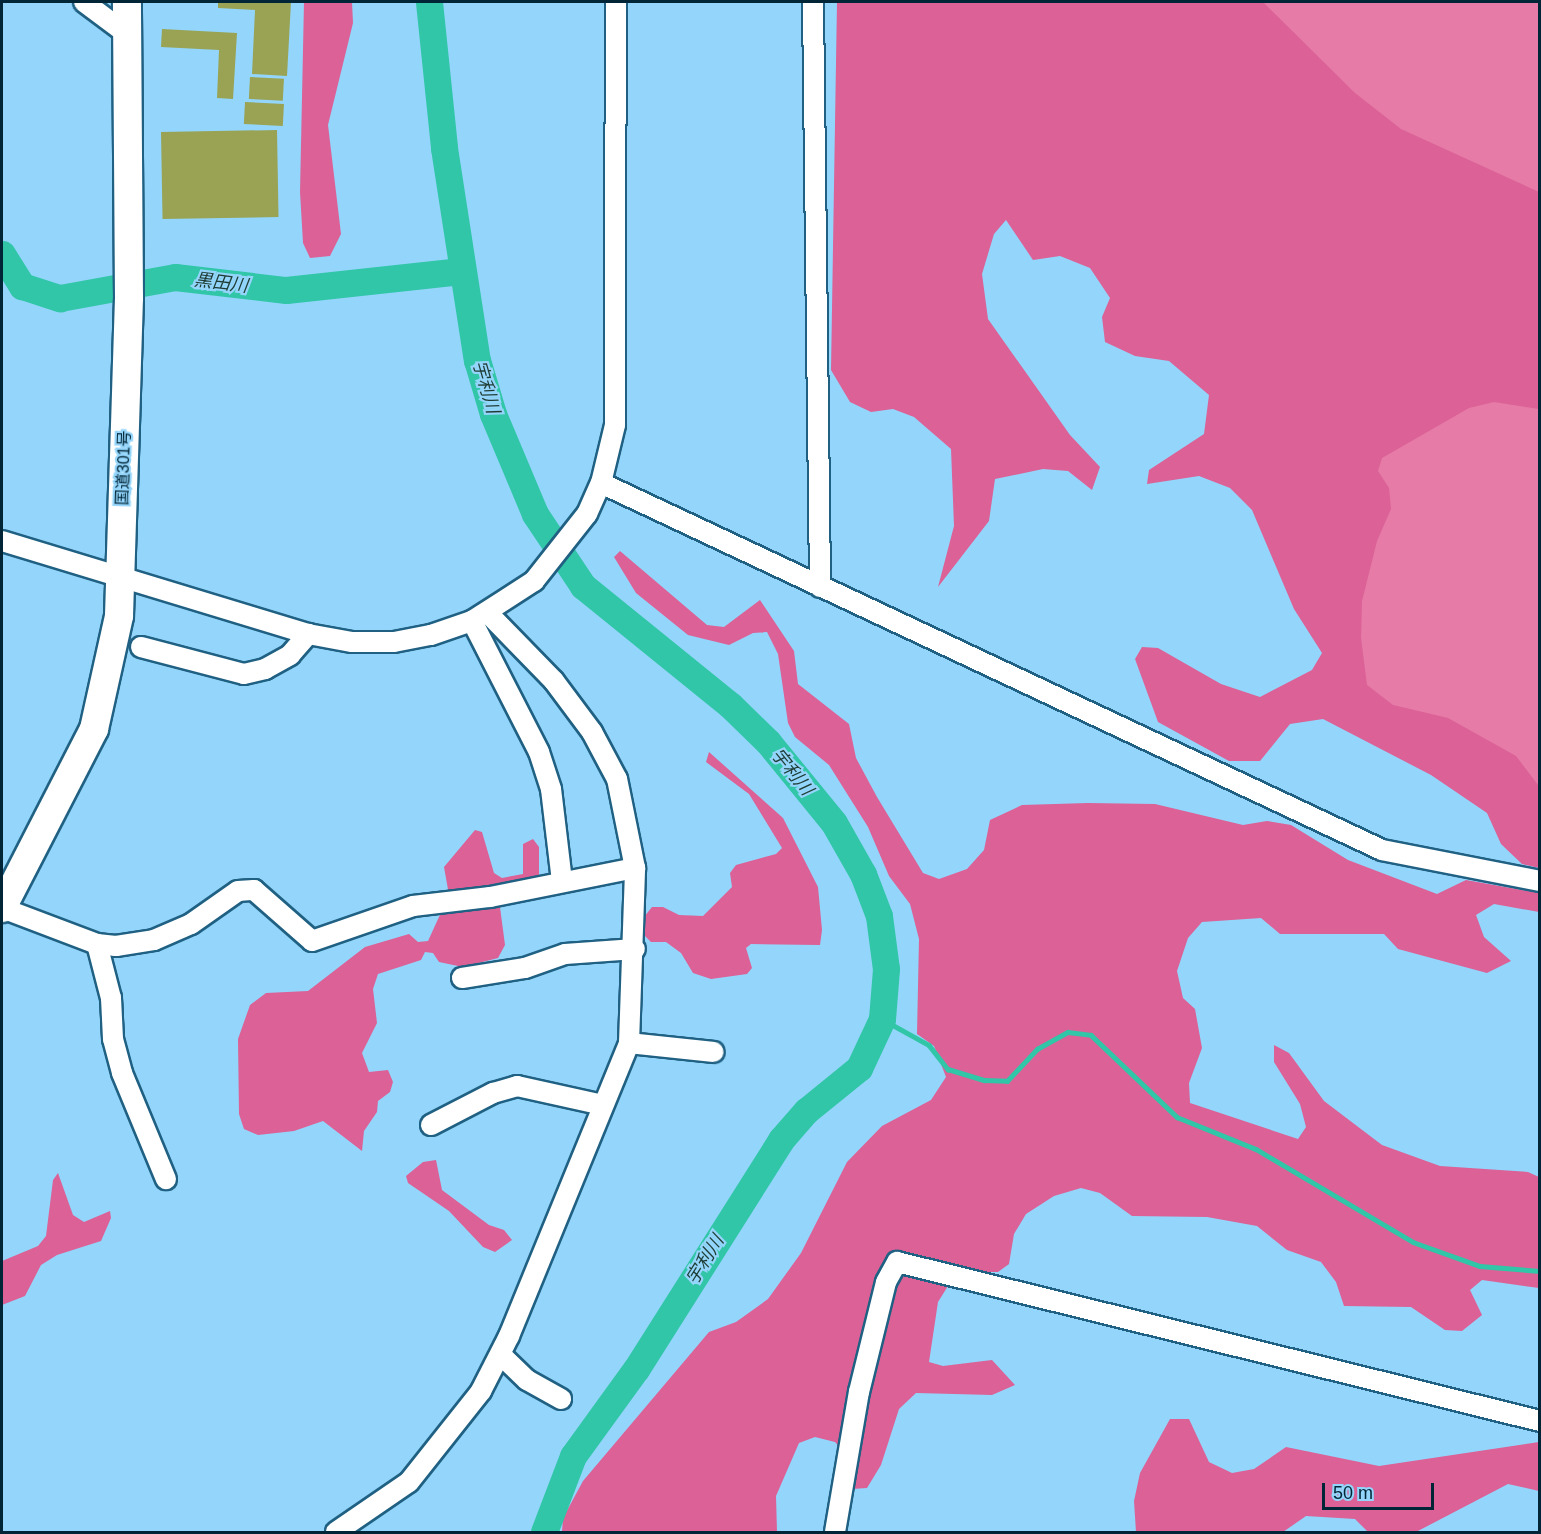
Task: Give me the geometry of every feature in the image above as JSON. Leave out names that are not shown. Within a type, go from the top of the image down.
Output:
[{"type":"highway","name":"国道301号","points":[[2,908],[94,729],[119,616],[129,298],[127,2]]},
{"type":"street","points":[[84,2],[127,34]]},
{"type":"street","points":[[2,541],[308,634],[394,642],[480,616],[534,580],[587,514],[601,483],[615,425],[618,358],[616,2]]},
{"type":"street","points":[[813,2],[820,587]]},
{"type":"street","points":[[601,483],[1382,850],[1539,881]]},
{"type":"street","points":[[336,1533],[409,1482],[458,1426],[501,1355],[629,1043],[635,949],[635,868],[625,803],[610,762],[554,681],[480,616]]},
{"type":"street","points":[[480,616],[538,752],[550,789],[562,881]]},
{"type":"street","points":[[141,647],[244,674],[265,669],[290,655],[308,634]]},
{"type":"street","points":[[2,908],[97,944],[154,940],[191,924],[238,891],[254,890],[267,897],[299,934],[312,941],[413,906],[490,897],[635,868]]},
{"type":"street","points":[[97,944],[111,998],[113,1039],[122,1073],[165,1179]]},
{"type":"street","points":[[462,978],[525,968],[565,954],[635,949]]},
{"type":"street","points":[[629,1043],[714,1052]]},
{"type":"street","points":[[431,1125],[493,1093],[517,1086],[603,1105]]},
{"type":"street","points":[[835,1533],[859,1392],[886,1282],[897,1262],[1539,1421]]},
{"type":"street","points":[[501,1355],[527,1380],[561,1399]]},
{"type":"shaded area","points":[[304,2],[352,2],[353,23],[328,125],[341,234],[330,256],[310,258],[303,243],[300,192]]},
{"type":"shaded area","points":[[837,2],[1263,2],[1355,93],[1401,129],[1539,192],[1539,409],[1494,402],[1469,408],[1382,458],[1378,471],[1389,488],[1391,509],[1377,541],[1362,601],[1361,638],[1367,685],[1393,705],[1448,718],[1516,756],[1538,785],[1539,868],[1522,864],[1501,844],[1487,813],[1431,775],[1323,719],[1290,724],[1260,761],[1229,761],[1158,722],[1135,659],[1142,647],[1158,648],[1221,684],[1260,697],[1312,670],[1322,653],[1294,609],[1252,510],[1230,488],[1199,476],[1147,484],[1149,470],[1204,434],[1209,395],[1169,361],[1135,356],[1105,342],[1102,317],[1110,298],[1090,268],[1060,256],[1033,260],[1006,220],[994,234],[982,274],[988,319],[1070,435],[1100,467],[1092,490],[1068,471],[1043,469],[995,479],[989,521],[938,587],[954,526],[951,449],[914,417],[893,409],[871,412],[850,402],[831,370]]},
{"type":"shaded area","points":[[1242,2],[1539,2],[1539,788],[1360,692],[1353,587],[1418,168]]},
{"type":"shaded area","points":[[620,551],[707,625],[724,627],[760,600],[794,651],[798,684],[849,724],[856,758],[877,797],[923,873],[939,879],[967,869],[984,850],[990,820],[1022,805],[1155,804],[1243,825],[1267,821],[1291,825],[1348,860],[1437,894],[1466,880],[1539,893],[1539,912],[1494,904],[1476,915],[1484,937],[1511,961],[1487,973],[1398,949],[1384,934],[1280,934],[1261,918],[1202,922],[1188,938],[1177,971],[1183,998],[1195,1009],[1202,1048],[1189,1083],[1190,1103],[1298,1139],[1306,1127],[1300,1104],[1274,1062],[1274,1045],[1289,1053],[1324,1101],[1382,1145],[1440,1166],[1528,1172],[1539,1177],[1539,1288],[1482,1280],[1470,1290],[1482,1315],[1462,1331],[1445,1330],[1411,1307],[1344,1306],[1336,1282],[1321,1262],[1287,1250],[1257,1226],[1207,1217],[1132,1216],[1100,1193],[1081,1188],[1054,1196],[1026,1214],[1014,1234],[1009,1264],[998,1272],[977,1272],[948,1286],[938,1302],[929,1362],[943,1366],[992,1360],[1015,1385],[992,1395],[916,1393],[899,1409],[881,1465],[867,1488],[852,1489],[852,1460],[835,1442],[815,1437],[799,1443],[776,1496],[777,1532],[562,1532],[563,1518],[583,1481],[709,1332],[736,1322],[768,1299],[801,1253],[847,1162],[882,1126],[931,1100],[946,1077],[934,1046],[917,1034],[919,939],[910,904],[889,876],[868,827],[829,765],[795,737],[788,723],[778,654],[767,632],[753,633],[729,645],[688,635],[636,593],[614,557]]},
{"type":"shaded area","points":[[709,752],[783,818],[818,887],[822,930],[820,945],[751,944],[746,948],[752,968],[747,974],[711,979],[693,973],[681,953],[666,942],[651,942],[644,935],[644,917],[652,907],[663,907],[679,915],[703,916],[732,887],[730,873],[736,865],[776,854],[782,848],[749,794],[706,762]]},
{"type":"shaded area","points":[[475,830],[482,832],[494,873],[502,878],[523,874],[523,844],[533,839],[539,847],[539,878],[498,892],[505,945],[498,958],[463,967],[439,962],[433,953],[425,952],[421,960],[378,974],[373,989],[377,1023],[362,1053],[369,1072],[388,1070],[393,1082],[390,1092],[378,1101],[377,1112],[364,1131],[362,1151],[323,1121],[294,1131],[258,1135],[244,1129],[239,1114],[238,1039],[250,1005],[266,993],[308,991],[365,947],[409,934],[418,942],[428,941],[449,895],[444,867]]},
{"type":"shaded area","points":[[436,1160],[442,1190],[489,1225],[504,1230],[512,1240],[495,1252],[483,1247],[449,1211],[408,1183],[406,1176],[423,1162]]},
{"type":"shaded area","points":[[58,1173],[73,1215],[84,1222],[110,1211],[111,1218],[101,1241],[57,1255],[41,1265],[25,1296],[2,1305],[2,1261],[38,1246],[46,1236],[53,1180]]},
{"type":"shaded area","points":[[1170,1419],[1189,1419],[1209,1462],[1232,1473],[1254,1469],[1286,1447],[1379,1466],[1539,1442],[1539,1491],[1508,1484],[1416,1532],[1368,1532],[1355,1519],[1306,1516],[1283,1532],[1136,1532],[1134,1501],[1140,1473]]},
{"type":"building","points":[[218,2],[291,2],[287,76],[252,74],[255,10],[218,8]]},
{"type":"building","points":[[162,29],[237,33],[233,99],[217,98],[219,50],[161,47]]},
{"type":"building","points":[[250,77],[284,79],[283,101],[249,99]]},
{"type":"building","points":[[245,102],[284,104],[283,126],[244,124]]},
{"type":"building","points":[[277,130],[279,217],[163,219],[161,132]]},
{"type":"waterway","name":"宇利川","points":[[429,2],[444,148],[477,360],[493,414],[535,514],[583,586],[730,705],[768,742],[834,823],[863,874],[879,916],[886,969],[882,1019],[859,1068],[806,1111],[781,1140],[636,1369],[573,1456],[544,1532]]},
{"type":"waterway","name":"黒田川","points":[[2,254],[22,286],[60,298],[175,277],[286,290],[461,271]]},
{"type":"waterway","points":[[882,1019],[929,1045],[948,1069],[984,1080],[1007,1081],[1037,1049],[1068,1032],[1091,1035],[1177,1117],[1256,1149],[1413,1242],[1480,1266],[1540,1271]]}]
